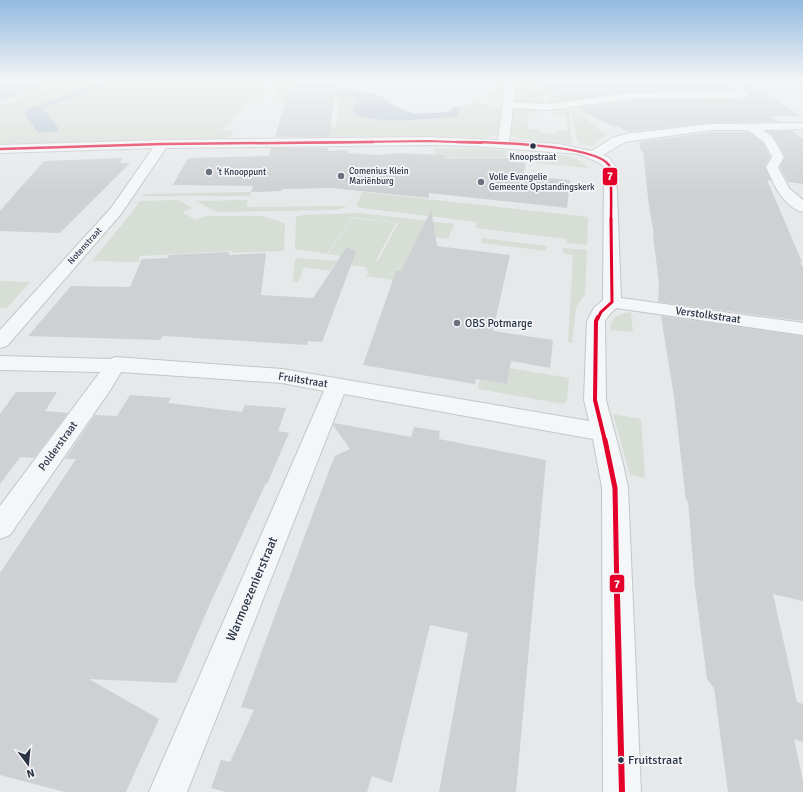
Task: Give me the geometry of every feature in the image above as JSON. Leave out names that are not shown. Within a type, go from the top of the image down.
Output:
[{"type":"street","points":[[503,144],[506,118]]},
{"type":"street","points":[[750,126],[769,140],[778,157],[772,167],[783,190],[803,208]]},
{"type":"street","points":[[594,155],[604,150],[614,141],[625,138],[711,127],[803,126]]},
{"type":"street","points":[[0,149],[162,144],[429,141],[559,148],[594,155],[606,162],[610,172],[612,302],[601,312],[596,321],[595,400],[615,488],[622,792]]},
{"type":"street","name":"Notenstraat","points":[[0,342],[116,211],[162,144]]},
{"type":"street","name":"Verstolkstraat","points":[[612,302],[803,329]]},
{"type":"street","name":"Fruitstraat","points":[[0,363],[115,364],[282,376],[602,432]]},
{"type":"street","name":"Polderstraat","points":[[0,527],[103,384],[115,364]]},
{"type":"street","name":"Warmoezenierstraat","points":[[168,792],[337,386]]},
{"type":"shaded area","points":[[0,118],[28,118],[38,133],[60,130],[51,118],[233,118],[222,131],[234,131],[228,138],[5,146],[6,144],[0,144]]},
{"type":"shaded area","points":[[337,118],[381,118],[409,121],[445,118],[501,118],[498,135],[486,138],[432,136],[292,137],[295,128],[336,127]]},
{"type":"shaded area","points":[[512,118],[528,118],[528,129],[540,129],[541,133],[556,134],[556,130],[568,131],[566,118],[569,118],[572,144],[523,140],[511,136]]},
{"type":"shaded area","points":[[573,118],[585,118],[608,135],[600,139],[592,146],[582,144],[577,141]]},
{"type":"shaded area","points":[[479,148],[508,151],[506,157],[436,159],[434,149]]},
{"type":"shaded area","points":[[538,153],[572,158],[584,163],[589,168],[536,163]]},
{"type":"shaded area","points":[[251,192],[250,196],[143,196],[145,194]]},
{"type":"shaded area","points":[[363,192],[588,217],[587,245],[566,243],[567,239],[476,228],[477,222],[361,208],[356,205]]},
{"type":"shaded area","points":[[178,200],[192,208],[182,212],[195,220],[205,216],[262,216],[284,223],[284,251],[232,253],[232,251],[140,256],[139,262],[92,261],[140,201]]},
{"type":"shaded area","points":[[248,200],[246,207],[347,206],[341,209],[331,210],[217,212],[196,201]]},
{"type":"shaded area","points":[[360,213],[454,224],[448,239],[428,236],[398,281],[366,276],[369,271],[365,270],[366,267],[336,263],[330,271],[304,267],[298,282],[293,282],[295,260],[299,258],[337,261],[341,256],[328,254],[352,218],[396,223],[376,260],[378,261],[398,223],[352,217],[327,254],[295,249],[296,217],[303,215]]},
{"type":"shaded area","points":[[482,238],[547,246],[546,251],[481,243]]},
{"type":"shaded area","points":[[563,248],[587,250],[585,294],[576,307],[572,343],[568,342],[573,255],[562,253]]},
{"type":"shaded area","points":[[0,281],[30,282],[7,308],[0,308]]},
{"type":"shaded area","points":[[631,312],[633,332],[610,330],[612,322],[616,316]]},
{"type":"shaded area","points":[[510,368],[569,378],[567,399],[564,404],[478,389],[480,379],[507,384]]},
{"type":"shaded area","points":[[613,414],[641,419],[645,478],[630,475]]},
{"type":"water","points":[[27,118],[51,118],[59,129],[59,131],[38,133]]},
{"type":"water","points":[[366,118],[440,118],[405,120],[378,120]]},
{"type":"building","points":[[281,118],[331,118],[329,137],[275,137]]},
{"type":"building","points":[[596,118],[774,118],[779,122],[711,123],[628,132],[617,126],[613,127]]},
{"type":"building","points":[[767,131],[792,131],[803,139],[803,184],[788,182],[780,167],[785,156],[774,137]]},
{"type":"building","points":[[711,132],[748,132],[763,143],[770,157],[765,166],[771,181],[767,180],[802,262],[800,262],[803,268],[803,321],[658,302],[659,283],[654,235],[643,151],[641,151],[639,142]]},
{"type":"building","points":[[271,148],[328,148],[327,151],[349,150],[348,153],[379,155],[396,153],[444,155],[443,159],[510,158],[514,162],[526,163],[523,176],[570,180],[567,208],[429,193],[429,198],[331,188],[282,189],[281,191],[251,192],[253,186],[173,185],[188,158],[269,156]]},
{"type":"building","points":[[123,158],[120,163],[130,163],[60,233],[0,231],[0,211],[44,161]]},
{"type":"building","name":"OBS Potmarge","points":[[431,210],[437,246],[510,255],[493,331],[553,340],[550,368],[511,361],[507,384],[476,379],[475,384],[363,365],[396,271],[401,271]]},
{"type":"building","points":[[347,247],[356,252],[322,342],[308,341],[307,345],[163,336],[160,340],[28,336],[71,286],[130,287],[142,259],[168,258],[169,255],[229,252],[229,255],[266,253],[261,295],[313,298]]},
{"type":"building","points":[[661,316],[803,336],[803,601],[773,594],[797,702],[803,704],[803,742],[794,739],[803,781],[803,792],[728,792],[714,688],[707,679],[695,587],[688,501],[686,500],[674,397]]},
{"type":"building","points":[[16,392],[57,392],[45,411],[68,413],[34,458],[20,457],[0,484],[0,414]]},
{"type":"building","points":[[130,395],[171,398],[168,403],[242,412],[245,405],[286,408],[278,431],[289,433],[267,484],[266,483],[209,606],[176,683],[89,679],[159,719],[126,792],[65,792],[0,775],[0,573],[76,459],[65,459],[95,415],[117,416]]},
{"type":"building","points":[[334,423],[411,437],[414,427],[440,431],[439,439],[546,460],[516,792],[439,792],[468,633],[430,625],[392,783],[372,776],[367,792],[226,792],[211,788],[221,760],[230,762],[254,710],[241,707],[331,465],[335,456],[350,449],[333,425]]},
{"type":"transit line","name":"7","points":[[0,149],[162,144],[429,141],[473,142],[559,148],[580,151],[604,160],[610,167],[613,290],[612,302],[601,312],[596,321],[595,400],[611,464],[615,488],[622,792]]},
{"type":"place","name":"Knoopstraat","points":[[533,146]]},
{"type":"place","name":"'t Knooppunt","points":[[209,172]]},
{"type":"place","name":"Comenius Klein Mariënburg","points":[[341,176]]},
{"type":"place","name":"Volle Evangelie Gemeente Opstandingskerk","points":[[481,182]]},
{"type":"place","name":"OBS Potmarge","points":[[457,323]]},
{"type":"place","name":"Fruitstraat","points":[[621,760]]}]
